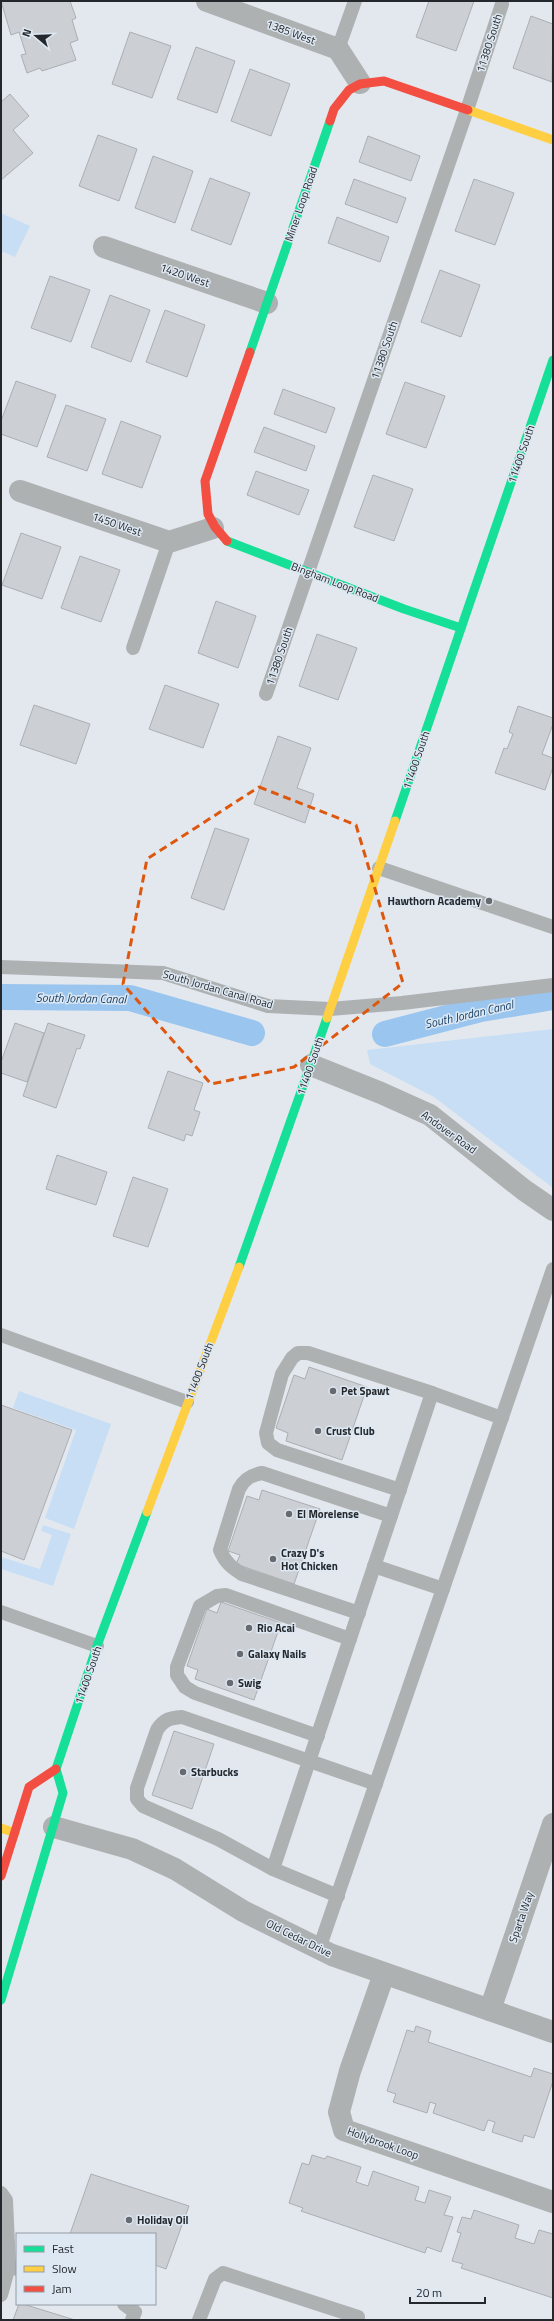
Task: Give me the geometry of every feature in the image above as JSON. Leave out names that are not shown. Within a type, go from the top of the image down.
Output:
[{"type":"main road","points":[[360,83],[384,81],[553,140]]},
{"type":"main road","name":"Miner Loop Road","points":[[213,528],[204,502],[205,481],[334,109],[343,96],[360,83]]},
{"type":"main road","name":"11400 South","points":[[56,1769],[98,1646],[187,1402],[266,1196],[553,360]]},
{"type":"main road","name":"Bingham Loop Road","points":[[213,528],[226,541],[308,571],[404,609],[461,628]]},
{"type":"main road","points":[[1,1876],[29,1787],[56,1769],[63,1793],[1,2000]]},
{"type":"main road","points":[[1,1828],[15,1833]]},
{"type":"street","name":"1385 West","points":[[207,1],[338,50]]},
{"type":"street","points":[[338,50],[360,83]]},
{"type":"street","name":"1420 West","points":[[104,247],[267,303]]},
{"type":"street","name":"1450 West","points":[[20,491],[169,542]]},
{"type":"street","points":[[169,542],[213,528]]},
{"type":"street","name":"Andover Road","points":[[311,1065],[381,1093],[430,1115],[524,1190],[553,1210]]},
{"type":"street","name":"Sparta Way","points":[[490,2010],[553,1824]]},
{"type":"street","name":"Old Cedar Drive","points":[[54,1827],[132,1849],[175,1869],[243,1911],[319,1949],[384,1974],[553,2032]]},
{"type":"street","name":"Hollybrook Loop","points":[[384,1974],[350,2071],[339,2112],[344,2130],[553,2202]]},
{"type":"lane","points":[[338,50],[355,1]]},
{"type":"lane","name":"11380 South","points":[[266,694],[502,4]]},
{"type":"lane","points":[[133,648],[169,542]]},
{"type":"lane","points":[[379,868],[553,927]]},
{"type":"lane","name":"South Jordan Canal Road","points":[[1,967],[163,973],[268,1006],[330,1009],[402,1003],[553,985]]},
{"type":"lane","points":[[319,1949],[553,1269]]},
{"type":"lane","points":[[1,1335],[187,1402]]},
{"type":"lane","points":[[400,1490],[278,1450],[268,1443],[266,1433],[282,1374],[292,1358],[298,1353],[308,1353],[432,1393],[502,1418]]},
{"type":"lane","points":[[274,1869],[432,1393]]},
{"type":"lane","points":[[359,1613],[242,1574],[230,1567],[220,1550],[239,1489],[243,1481],[254,1474],[262,1473],[391,1516]]},
{"type":"lane","points":[[374,1566],[443,1589]]},
{"type":"lane","points":[[318,1736],[195,1693],[185,1687],[177,1676],[177,1667],[200,1606],[218,1596],[226,1595],[350,1639]]},
{"type":"lane","points":[[1,1612],[98,1646]]},
{"type":"lane","points":[[338,1896],[274,1869],[218,1839],[143,1806],[137,1799],[137,1788],[157,1730],[163,1722],[170,1718],[182,1717],[376,1784]]},
{"type":"lane","points":[[1,2193],[6,2200],[13,2267],[1,2295]]},
{"type":"lane","points":[[199,2320],[215,2279],[223,2273],[358,2317],[357,2320]]},
{"type":"lane","points":[[125,2305],[135,2312],[132,2320]]},
{"type":"highlighted area","points":[[259,787],[356,825],[403,983],[294,1067],[211,1084],[123,984],[147,859]]},
{"type":"shaded area","points":[[1,213],[30,226],[15,257],[1,251]]},
{"type":"shaded area","points":[[553,1029],[553,1188],[434,1097],[370,1064],[367,1050]]},
{"type":"shaded area","points":[[19,1391],[111,1424],[74,1529],[45,1518],[76,1430],[13,1408]]},
{"type":"shaded area","points":[[43,1525],[71,1534],[53,1586],[1,1569],[1,1557],[40,1569],[52,1535],[41,1531]]},
{"type":"building","points":[[1,1],[70,1],[76,18],[72,20],[78,40],[70,43],[76,60],[42,71],[40,68],[27,73],[21,55],[26,54],[19,32],[11,35]]},
{"type":"building","points":[[429,1],[474,1],[456,51],[416,37]]},
{"type":"building","points":[[531,16],[553,24],[552,82],[513,68]]},
{"type":"building","points":[[130,32],[171,46],[152,98],[112,84]]},
{"type":"building","points":[[196,47],[235,61],[217,113],[177,99]]},
{"type":"building","points":[[250,69],[290,84],[271,136],[231,121]]},
{"type":"building","points":[[10,94],[29,116],[13,130],[33,153],[1,180],[1,102]]},
{"type":"building","points":[[98,135],[137,149],[119,201],[79,186]]},
{"type":"building","points":[[368,136],[420,156],[411,181],[359,162]]},
{"type":"building","points":[[153,156],[193,171],[175,223],[135,208]]},
{"type":"building","points":[[210,178],[250,193],[231,245],[191,230]]},
{"type":"building","points":[[354,179],[406,198],[397,223],[345,204]]},
{"type":"building","points":[[474,179],[514,193],[495,245],[455,231]]},
{"type":"building","points":[[337,217],[389,237],[380,262],[328,243]]},
{"type":"building","points":[[440,270],[480,285],[461,337],[421,322]]},
{"type":"building","points":[[50,276],[90,290],[71,342],[31,328]]},
{"type":"building","points":[[110,295],[150,310],[131,362],[91,347]]},
{"type":"building","points":[[165,310],[205,325],[187,377],[146,362]]},
{"type":"building","points":[[16,381],[56,395],[37,447],[1,434],[1,421]]},
{"type":"building","points":[[405,382],[445,396],[426,448],[386,434]]},
{"type":"building","points":[[283,389],[335,408],[326,433],[274,414]]},
{"type":"building","points":[[66,405],[106,419],[87,471],[47,457]]},
{"type":"building","points":[[121,421],[161,436],[142,488],[102,474]]},
{"type":"building","points":[[264,427],[315,446],[306,471],[254,452]]},
{"type":"building","points":[[256,471],[309,490],[299,515],[247,495]]},
{"type":"building","points":[[373,475],[413,489],[394,541],[354,527]]},
{"type":"building","points":[[21,533],[61,547],[42,599],[2,585]]},
{"type":"building","points":[[80,556],[120,570],[101,622],[61,608]]},
{"type":"building","points":[[216,601],[256,616],[238,668],[198,653]]},
{"type":"building","points":[[317,634],[357,648],[338,700],[299,686]]},
{"type":"building","points":[[165,685],[219,704],[203,748],[149,729]]},
{"type":"building","points":[[34,705],[90,724],[76,764],[20,745]]},
{"type":"building","points":[[518,706],[553,718],[553,724],[542,754],[553,758],[553,767],[545,790],[495,773],[504,748],[507,749],[513,734],[509,732]]},
{"type":"building","points":[[278,736],[311,748],[297,788],[314,794],[305,823],[254,804]]},
{"type":"building","points":[[215,828],[249,839],[224,910],[191,898]]},
{"type":"building","points":[[15,1023],[44,1033],[27,1082],[1,1073],[1,1062]]},
{"type":"building","points":[[48,1023],[85,1035],[80,1049],[77,1048],[56,1108],[23,1096]]},
{"type":"building","points":[[168,1071],[203,1083],[194,1110],[200,1112],[192,1136],[186,1134],[184,1141],[148,1128]]},
{"type":"building","points":[[57,1155],[107,1172],[96,1205],[46,1189]]},
{"type":"building","points":[[133,1177],[168,1189],[148,1247],[113,1236]]},
{"type":"building","points":[[309,1367],[367,1387],[342,1460],[286,1441],[288,1433],[276,1428],[294,1375],[305,1379]]},
{"type":"building","points":[[1,1405],[72,1430],[24,1560],[1,1551]]},
{"type":"building","points":[[262,1490],[320,1509],[294,1584],[236,1564],[240,1555],[228,1551],[247,1496],[259,1500]]},
{"type":"building","points":[[221,1602],[281,1623],[254,1700],[195,1679],[198,1670],[187,1666],[207,1609],[217,1613]]},
{"type":"building","points":[[174,1731],[214,1744],[192,1809],[152,1795]]},
{"type":"building","points":[[416,2026],[431,2031],[428,2042],[531,2077],[534,2068],[553,2074],[553,2081],[534,2138],[524,2135],[522,2142],[492,2132],[495,2122],[488,2120],[484,2131],[433,2113],[436,2104],[430,2102],[427,2113],[393,2102],[396,2094],[387,2091],[407,2030],[414,2032]]},
{"type":"building","points":[[312,2155],[325,2159],[327,2156],[361,2167],[356,2182],[368,2186],[373,2171],[419,2187],[415,2200],[425,2203],[429,2190],[451,2197],[444,2215],[453,2217],[441,2252],[427,2247],[425,2253],[301,2211],[303,2208],[289,2203],[302,2163],[309,2165]]},
{"type":"building","name":"Holiday Oil","points":[[91,2174],[189,2206],[166,2269],[156,2265],[156,2233],[70,2233]]},
{"type":"building","points":[[474,2210],[519,2225],[515,2238],[534,2244],[539,2230],[553,2234],[553,2298],[461,2268],[463,2264],[452,2261],[461,2233],[457,2232],[462,2217],[471,2219]]},
{"type":"building","points":[[19,2305],[26,2305],[75,2320],[13,2320]]},
{"type":"waterway","name":"South Jordan Canal","points":[[1,997],[130,998],[252,1033]]},
{"type":"waterway","name":"South Jordan Canal","points":[[385,1034],[481,1009],[553,997]]},
{"type":"traffic: fast","points":[[250,352],[330,121]]},
{"type":"traffic: fast","points":[[395,821],[553,360]]},
{"type":"traffic: fast","points":[[227,541],[404,609],[461,628]]},
{"type":"traffic: fast","points":[[239,1267],[327,1018]]},
{"type":"traffic: fast","points":[[1,2000],[63,1793],[56,1769],[97,1646],[147,1512]]},
{"type":"traffic: slow","points":[[468,110],[553,140]]},
{"type":"traffic: slow","points":[[327,1018],[395,821]]},
{"type":"traffic: slow","points":[[147,1512],[239,1267]]},
{"type":"traffic: slow","points":[[1,1828],[15,1833]]},
{"type":"traffic: jam","points":[[330,121],[334,109],[349,90],[360,84],[384,81],[468,110]]},
{"type":"traffic: jam","points":[[227,541],[215,527],[208,514],[205,481],[250,352]]},
{"type":"traffic: jam","points":[[1,1876],[29,1787],[56,1769]]},
{"type":"place","name":"Hawthorn Academy","points":[[489,901]]},
{"type":"place","name":"Pet Spawt","points":[[333,1391]]},
{"type":"place","name":"Crust Club","points":[[318,1431]]},
{"type":"place","name":"El Morelense","points":[[289,1514]]},
{"type":"place","name":"Crazy D's Hot Chicken","points":[[273,1559]]},
{"type":"place","name":"Rio Acai","points":[[249,1628]]},
{"type":"place","name":"Galaxy Nails","points":[[240,1654]]},
{"type":"place","name":"Swig","points":[[230,1683]]},
{"type":"place","name":"Starbucks","points":[[183,1772]]},
{"type":"place","name":"Holiday Oil","points":[[129,2220]]}]
